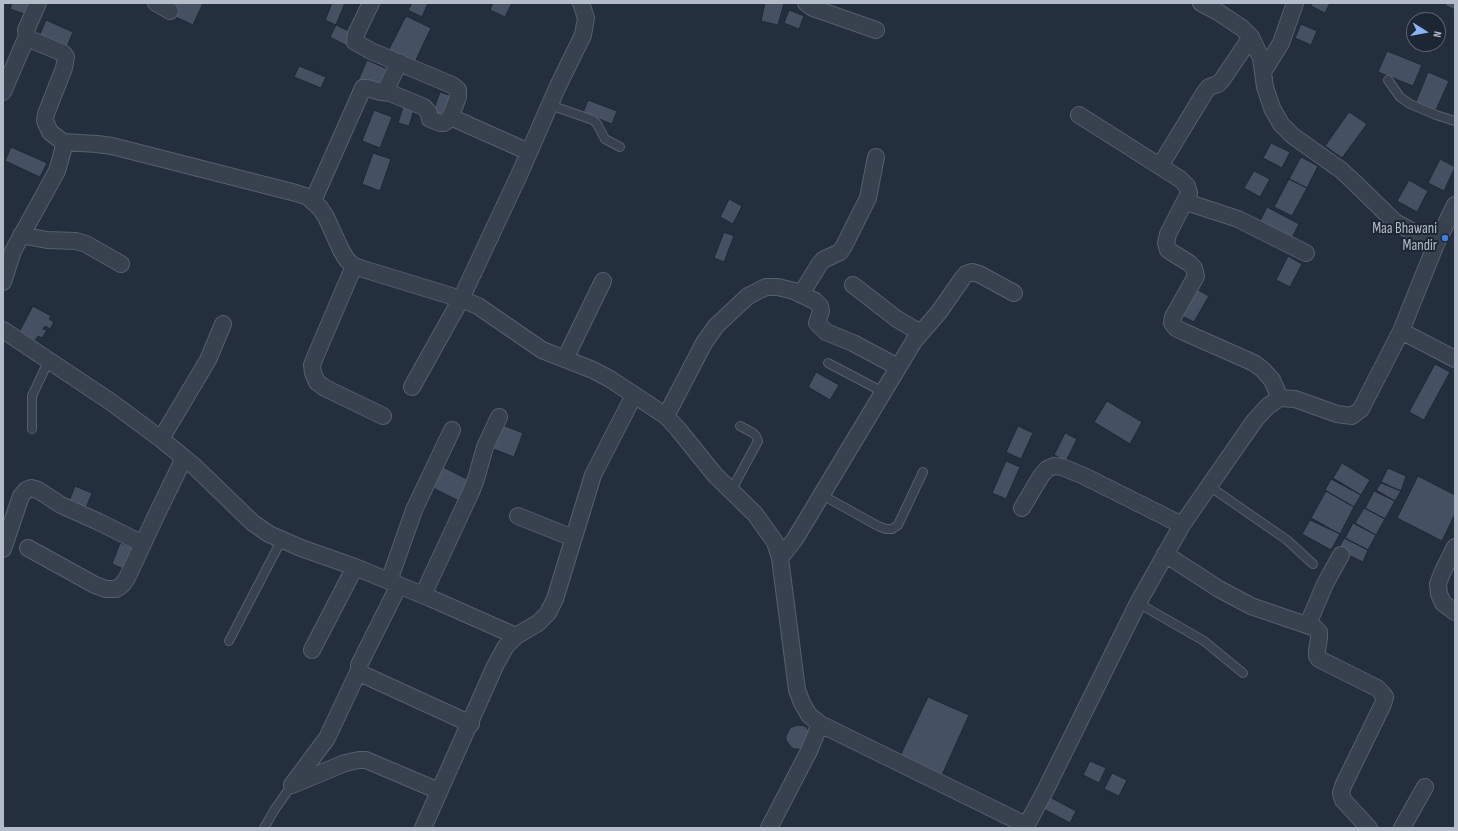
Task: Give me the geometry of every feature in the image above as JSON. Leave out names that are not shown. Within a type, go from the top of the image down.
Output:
[{"type":"street","points":[[3,92],[27,36],[26,30],[38,3]]},
{"type":"street","points":[[313,201],[363,88],[390,93],[424,107],[429,113],[430,119],[440,123],[444,123],[450,118],[458,97],[458,90],[452,85],[366,49],[355,42],[356,34],[371,3]]},
{"type":"street","points":[[412,387],[461,299],[583,35],[586,18],[581,3]]},
{"type":"street","points":[[806,3],[813,8],[876,30]]},
{"type":"street","points":[[1201,3],[1220,8],[1251,37],[1261,58],[1264,87],[1272,108],[1281,124],[1293,136],[1341,170],[1394,222],[1436,244]]},
{"type":"street","points":[[1263,72],[1281,43],[1295,3]]},
{"type":"street","points":[[27,36],[32,40],[63,53],[66,57],[64,68],[46,114],[45,121],[50,132],[63,142],[112,146],[296,192],[308,197],[326,217],[344,255],[354,266],[461,299],[489,313],[542,350],[593,370],[610,379],[666,416],[704,463],[755,514],[775,542],[780,558],[797,690],[802,703],[810,714],[820,724],[1025,826],[1045,791],[1138,603],[1165,554],[1209,486],[1255,420],[1268,406],[1280,398],[1295,399],[1338,414],[1352,416],[1361,409],[1401,331],[1436,244],[1455,205]]},
{"type":"street","points":[[1160,166],[1209,87],[1218,84],[1222,80],[1251,37]]},
{"type":"street","points":[[385,92],[399,62]]},
{"type":"street","points":[[1079,115],[1180,179],[1187,186],[1189,193],[1186,202],[1168,234],[1166,243],[1168,250],[1189,263],[1194,268],[1196,276],[1173,317],[1172,323],[1176,328],[1184,332],[1254,363],[1272,380],[1280,398]]},
{"type":"street","points":[[450,118],[529,152]]},
{"type":"street","points":[[3,282],[7,257],[40,204],[57,170],[62,155],[63,142]]},
{"type":"street","points":[[801,294],[823,260],[840,252],[844,246],[868,198],[876,157]]},
{"type":"street","points":[[1186,202],[1238,219],[1306,253]]},
{"type":"street","points":[[22,235],[47,240],[76,241],[86,244],[121,264]]},
{"type":"street","points":[[354,266],[312,365],[313,373],[317,382],[326,388],[383,416]]},
{"type":"street","points":[[780,558],[795,539],[898,367],[921,333],[939,312],[966,274],[972,272],[979,274],[1014,293]]},
{"type":"street","points":[[565,359],[603,281]]},
{"type":"street","points":[[853,284],[898,320],[921,333]]},
{"type":"street","points":[[666,416],[704,343],[716,326],[748,296],[766,287],[778,287],[801,294],[815,301],[820,306],[821,311],[817,322],[821,328],[898,367]]},
{"type":"street","points":[[161,439],[208,360],[223,324]]},
{"type":"street","points":[[3,330],[111,402],[161,439],[184,458],[253,523],[269,534],[281,541],[355,567],[423,594],[516,636]]},
{"type":"street","points":[[1401,331],[1455,359]]},
{"type":"street","points":[[423,828],[495,666],[506,646],[516,636],[538,623],[548,613],[561,584],[573,538],[593,475],[634,395]]},
{"type":"street","points":[[423,594],[471,492],[485,447],[499,417]]},
{"type":"street","points":[[292,785],[327,738],[359,670],[359,665],[394,583],[414,510],[452,430]]},
{"type":"street","points":[[28,548],[95,585],[106,589],[116,589],[122,585],[127,578],[184,458]]},
{"type":"street","points":[[1022,508],[1041,476],[1047,469],[1054,466],[1062,467],[1084,476],[1182,526]]},
{"type":"street","points":[[3,548],[21,496],[26,490],[31,488],[38,490],[61,505],[142,544]]},
{"type":"street","points":[[518,516],[573,538]]},
{"type":"street","points":[[1455,547],[1438,584],[1439,594],[1443,603],[1455,612]]},
{"type":"street","points":[[1165,554],[1219,589],[1251,606],[1308,624],[1316,628],[1319,632],[1320,638],[1316,651],[1319,659],[1377,688],[1385,697],[1341,793],[1343,800],[1369,828]]},
{"type":"street","points":[[1308,624],[1326,584],[1341,556]]},
{"type":"street","points":[[312,650],[355,567]]},
{"type":"street","points":[[359,670],[364,674],[470,724]]},
{"type":"street","points":[[769,828],[809,751],[820,724]]},
{"type":"street","points":[[292,785],[345,763],[366,760],[439,791]]},
{"type":"street","points":[[1402,828],[1425,787]]},
{"type":"lane","points":[[1388,80],[1400,97],[1410,104],[1455,121]]},
{"type":"lane","points":[[550,105],[594,120],[605,139],[620,147]]},
{"type":"lane","points":[[32,429],[32,396],[48,360]]},
{"type":"lane","points":[[828,363],[883,392]]},
{"type":"lane","points":[[731,491],[758,441],[753,433],[740,426]]},
{"type":"lane","points":[[822,495],[878,526],[886,529],[892,529],[898,525],[923,472]]},
{"type":"lane","points":[[1209,486],[1287,540],[1313,564]]},
{"type":"lane","points":[[229,640],[281,541]]},
{"type":"lane","points":[[1138,603],[1204,641],[1243,673]]},
{"type":"lane","points":[[264,828],[292,785]]},
{"type":"building","points":[[12,3],[31,3],[27,15],[10,9]]},
{"type":"building","points":[[176,3],[203,3],[193,25],[171,15]]},
{"type":"building","points":[[332,3],[345,3],[336,25],[325,20]]},
{"type":"building","points":[[412,3],[428,3],[422,17],[408,10]]},
{"type":"building","points":[[493,3],[512,3],[505,17],[490,10]]},
{"type":"building","points":[[765,3],[784,3],[778,25],[761,21]]},
{"type":"building","points":[[1312,3],[1330,3],[1325,13],[1311,6]]},
{"type":"building","points":[[1447,3],[1455,3],[1455,10],[1445,5]]},
{"type":"building","points":[[789,10],[804,16],[799,29],[784,23]]},
{"type":"building","points":[[406,16],[431,28],[413,66],[387,53]]},
{"type":"building","points":[[46,20],[73,32],[65,52],[37,41]]},
{"type":"building","points":[[1301,24],[1317,31],[1311,45],[1295,38]]},
{"type":"building","points":[[336,25],[353,33],[347,46],[330,37]]},
{"type":"building","points":[[1387,51],[1422,65],[1413,86],[1378,72]]},
{"type":"building","points":[[367,60],[390,70],[382,91],[358,81]]},
{"type":"building","points":[[299,66],[326,77],[321,88],[294,77]]},
{"type":"building","points":[[1428,72],[1449,81],[1435,112],[1415,104]]},
{"type":"building","points":[[440,92],[452,96],[442,121],[431,117]]},
{"type":"building","points":[[588,100],[617,111],[612,124],[583,113]]},
{"type":"building","points":[[403,107],[414,110],[409,126],[398,123]]},
{"type":"building","points":[[374,110],[392,117],[380,148],[362,141]]},
{"type":"building","points":[[1349,112],[1367,124],[1342,158],[1325,146]]},
{"type":"building","points":[[1271,143],[1290,152],[1282,168],[1263,158]]},
{"type":"building","points":[[11,147],[47,163],[40,177],[5,161]]},
{"type":"building","points":[[373,153],[391,159],[380,191],[362,184]]},
{"type":"building","points":[[1301,157],[1318,166],[1307,188],[1289,179]]},
{"type":"building","points":[[1440,159],[1455,167],[1444,191],[1428,183]]},
{"type":"building","points":[[1254,171],[1270,179],[1260,197],[1244,188]]},
{"type":"building","points":[[1289,179],[1307,188],[1292,216],[1274,207]]},
{"type":"building","points":[[1409,180],[1428,191],[1417,212],[1397,201]]},
{"type":"building","points":[[729,199],[742,206],[733,224],[720,217]]},
{"type":"building","points":[[1267,207],[1299,224],[1291,240],[1259,223]]},
{"type":"building","points":[[724,232],[734,236],[724,262],[714,258]]},
{"type":"building","points":[[1288,256],[1302,264],[1290,287],[1276,280]]},
{"type":"building","points":[[1193,287],[1209,296],[1194,322],[1178,314]]},
{"type":"building","points":[[33,306],[51,316],[49,319],[54,322],[50,329],[45,326],[43,329],[47,330],[42,338],[38,336],[35,341],[19,332]]},
{"type":"building","points":[[1435,364],[1450,372],[1424,420],[1409,412]]},
{"type":"building","points":[[816,372],[839,385],[830,400],[808,387]]},
{"type":"building","points":[[1107,401],[1142,422],[1130,444],[1094,422]]},
{"type":"building","points":[[500,424],[523,433],[514,457],[491,448]]},
{"type":"building","points":[[1018,426],[1033,433],[1021,459],[1006,452]]},
{"type":"building","points":[[1065,433],[1077,439],[1066,461],[1054,455]]},
{"type":"building","points":[[1006,461],[1020,467],[1006,499],[992,493]]},
{"type":"building","points":[[1342,463],[1370,480],[1361,495],[1333,478]]},
{"type":"building","points":[[443,467],[473,482],[463,503],[433,488]]},
{"type":"building","points":[[1388,468],[1406,476],[1401,491],[1381,482]]},
{"type":"building","points":[[1418,476],[1455,495],[1455,514],[1442,541],[1397,518]]},
{"type":"building","points":[[1331,479],[1361,495],[1354,507],[1325,490]]},
{"type":"building","points":[[1381,483],[1401,491],[1395,501],[1376,490]]},
{"type":"building","points":[[75,486],[92,493],[84,513],[67,506]]},
{"type":"building","points":[[1326,491],[1354,507],[1340,534],[1311,518]]},
{"type":"building","points":[[1374,491],[1395,501],[1385,519],[1365,508]]},
{"type":"building","points":[[1364,508],[1385,519],[1376,535],[1355,523]]},
{"type":"building","points":[[1310,520],[1340,534],[1331,550],[1302,534]]},
{"type":"building","points":[[1353,523],[1376,535],[1368,550],[1345,538]]},
{"type":"building","points":[[1344,538],[1368,550],[1363,562],[1338,550]]},
{"type":"building","points":[[120,543],[137,549],[128,571],[112,564]]},
{"type":"building","points":[[928,697],[969,715],[942,775],[900,756]]},
{"type":"building","points":[[797,725],[805,726],[810,732],[802,749],[794,749],[786,740],[786,736],[790,728]]},
{"type":"building","points":[[1090,761],[1106,768],[1099,783],[1083,775]]},
{"type":"building","points":[[1112,773],[1127,780],[1119,796],[1104,789]]},
{"type":"building","points":[[1048,796],[1076,811],[1070,823],[1042,808]]},
{"type":"place","name":"Maa Bhawani Mandir","points":[[1445,238]]}]
